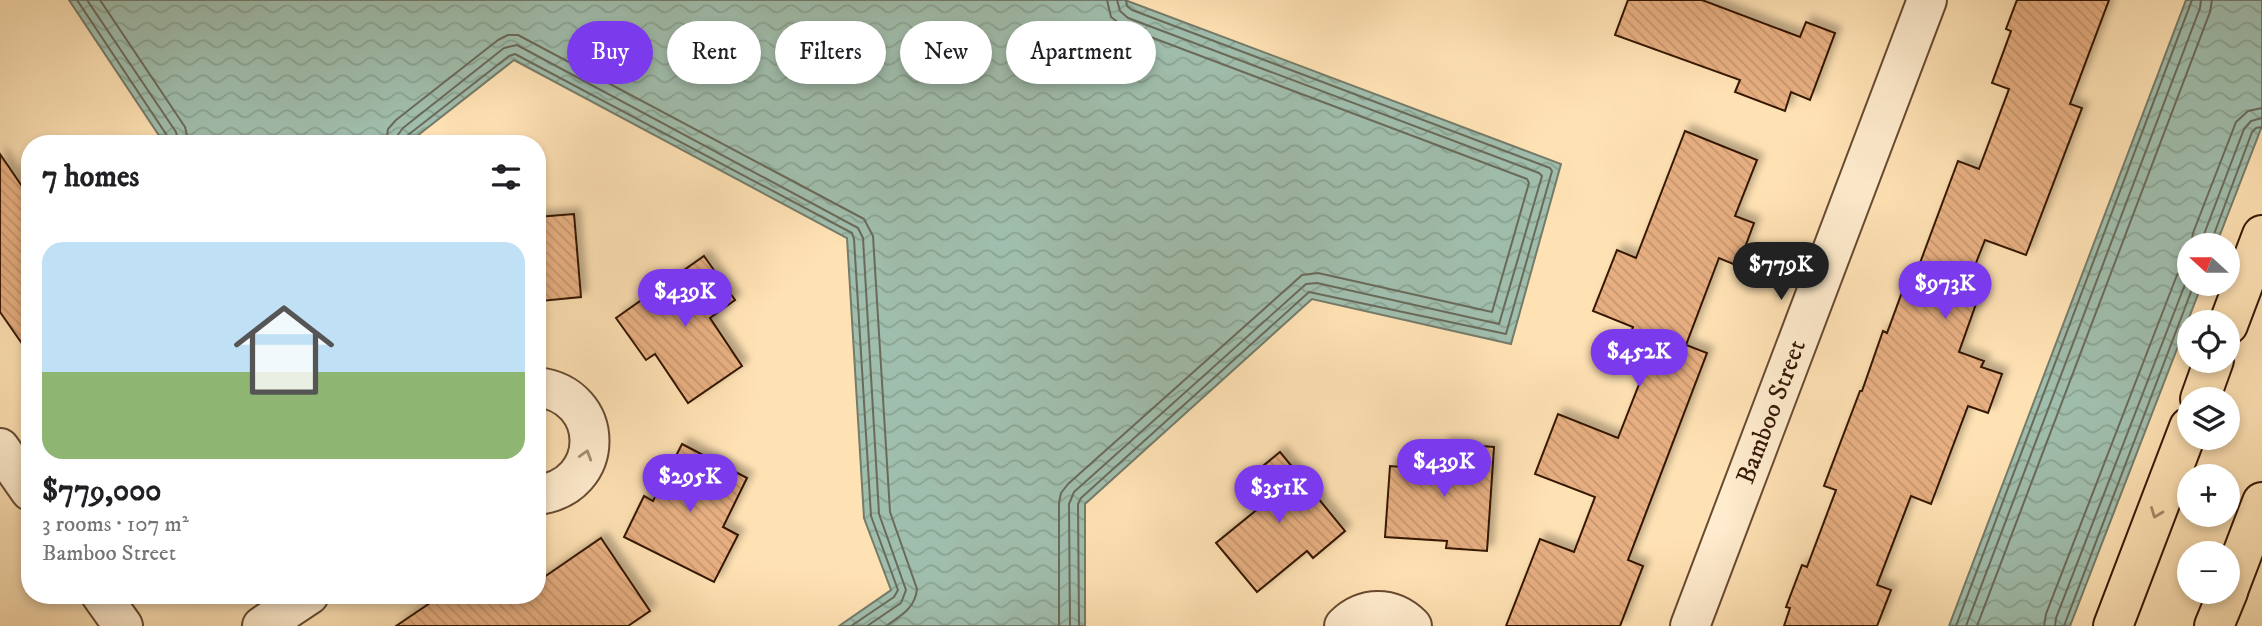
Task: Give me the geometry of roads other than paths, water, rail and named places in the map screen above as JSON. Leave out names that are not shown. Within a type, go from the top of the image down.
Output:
[{"type":"highway","points":[[2234,310],[2262,235]]},
{"type":"highway","points":[[2113,626],[2180,450]]},
{"type":"highway","points":[[2240,560],[2262,502]]},
{"type":"highway","points":[[2214,626],[2223,604]]},
{"type":"street","name":"Bamboo Street","points":[[1690,626],[1927,0]]},
{"type":"street","points":[[546,388],[573,401],[587,422],[590,438],[588,455],[581,470],[570,483],[546,493]]},
{"type":"street","points":[[0,448],[21,478]]},
{"type":"street","points":[[107,604],[123,626]]},
{"type":"street","points":[[262,626],[295,604]]},
{"type":"street","points":[[1344,626],[1351,619],[1366,612],[1380,610],[1394,613],[1412,626]]},
{"type":"water","points":[[69,0],[1125,0],[1561,164],[1511,344],[1312,299],[1085,504],[1085,626],[839,626],[891,590],[864,518],[847,238],[514,60],[418,135],[159,135]]},
{"type":"water","points":[[2186,0],[2262,0],[2262,126],[2221,233],[2177,233],[2177,296],[2197,296],[2192,310],[2177,310],[2177,349],[2070,626],[1949,626]]}]
